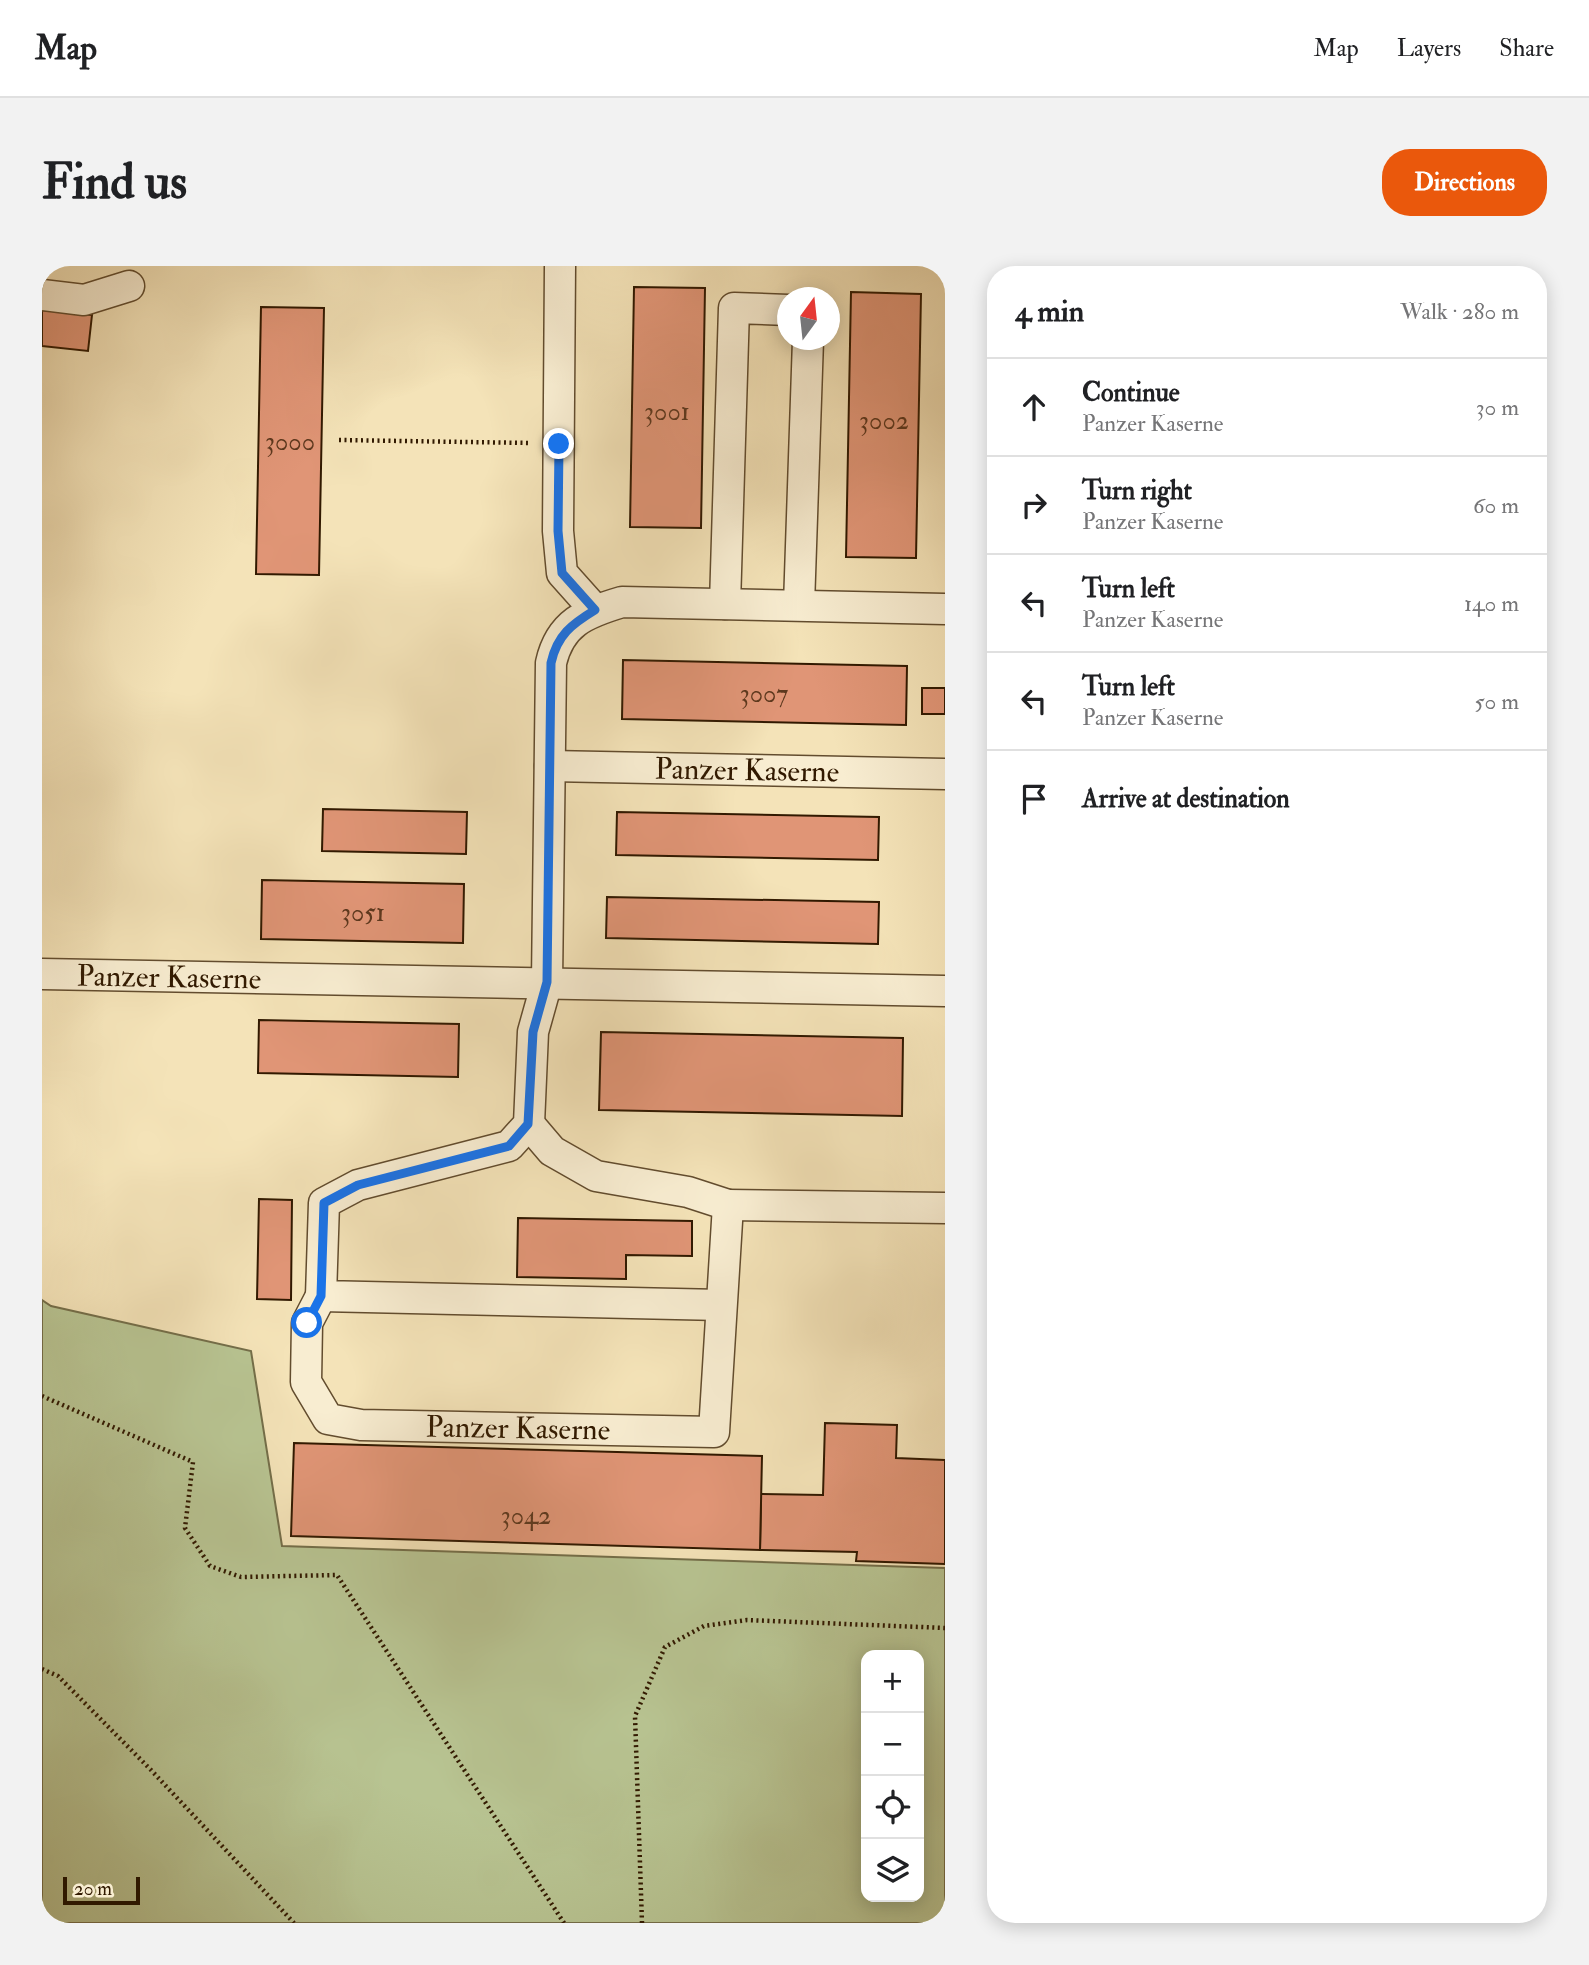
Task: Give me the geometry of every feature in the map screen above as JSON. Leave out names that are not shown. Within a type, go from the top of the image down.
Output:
[{"type":"street","points":[[560,266],[558,531],[562,573],[595,610]]},
{"type":"street","points":[[42,295],[84,300],[129,286]]},
{"type":"street","points":[[725,604],[734,308],[777,310]]},
{"type":"street","points":[[799,606],[807,350]]},
{"type":"street","points":[[945,609],[622,602],[595,610],[571,625],[556,642],[551,663],[547,982],[533,1032],[528,1124],[552,1152],[596,1176],[688,1192],[728,1205],[945,1208]]},
{"type":"street","name":"Panzer Kaserne","points":[[550,766],[945,774]]},
{"type":"street","name":"Panzer Kaserne","points":[[42,974],[945,991]]},
{"type":"street","name":"Panzer Kaserne","points":[[528,1124],[509,1146],[358,1185],[324,1203],[321,1296],[307,1323],[306,1382],[328,1419],[361,1426],[714,1432],[728,1205]]},
{"type":"street","points":[[321,1296],[721,1305]]},
{"type":"path","points":[[340,440],[559,444]]},
{"type":"path","points":[[42,1396],[193,1462],[185,1528],[210,1566],[241,1577],[337,1575],[564,1923]]},
{"type":"path","points":[[642,1923],[635,1716],[665,1647],[704,1626],[747,1620],[945,1628]]},
{"type":"path","points":[[42,1669],[58,1676],[77,1694],[293,1923]]},
{"type":"green space","points":[[42,1300],[51,1306],[251,1351],[282,1546],[945,1568],[945,1923],[42,1923]]},
{"type":"building","points":[[634,287],[705,288],[701,528],[630,527]]},
{"type":"building","points":[[851,292],[921,294],[916,558],[846,557]]},
{"type":"building","points":[[261,307],[324,308],[319,575],[256,574]]},
{"type":"building","points":[[42,310],[92,315],[88,351],[42,346]]},
{"type":"building","points":[[623,660],[907,666],[906,725],[622,719]]},
{"type":"building","points":[[922,688],[945,688],[945,714],[922,714]]},
{"type":"building","points":[[323,809],[467,812],[466,854],[322,851]]},
{"type":"building","points":[[617,812],[879,817],[878,860],[616,855]]},
{"type":"building","points":[[262,880],[464,884],[463,943],[261,939]]},
{"type":"building","points":[[607,897],[879,902],[878,944],[606,938]]},
{"type":"building","points":[[259,1020],[459,1024],[458,1077],[258,1073]]},
{"type":"building","points":[[601,1032],[903,1038],[902,1116],[599,1110]]},
{"type":"building","points":[[259,1199],[292,1200],[291,1300],[257,1299]]},
{"type":"building","points":[[518,1218],[692,1221],[692,1256],[626,1255],[626,1279],[517,1277]]},
{"type":"building","points":[[825,1423],[897,1425],[896,1458],[945,1460],[945,1564],[856,1561],[857,1552],[760,1550],[761,1494],[823,1495]]},
{"type":"building","points":[[294,1443],[762,1456],[760,1550],[291,1536]]},
{"type":"route","points":[[307,1323],[321,1296],[324,1203],[358,1185],[509,1146],[528,1124],[533,1032],[547,982],[551,663],[556,642],[571,625],[595,610],[562,573],[558,531],[559,444]]}]
